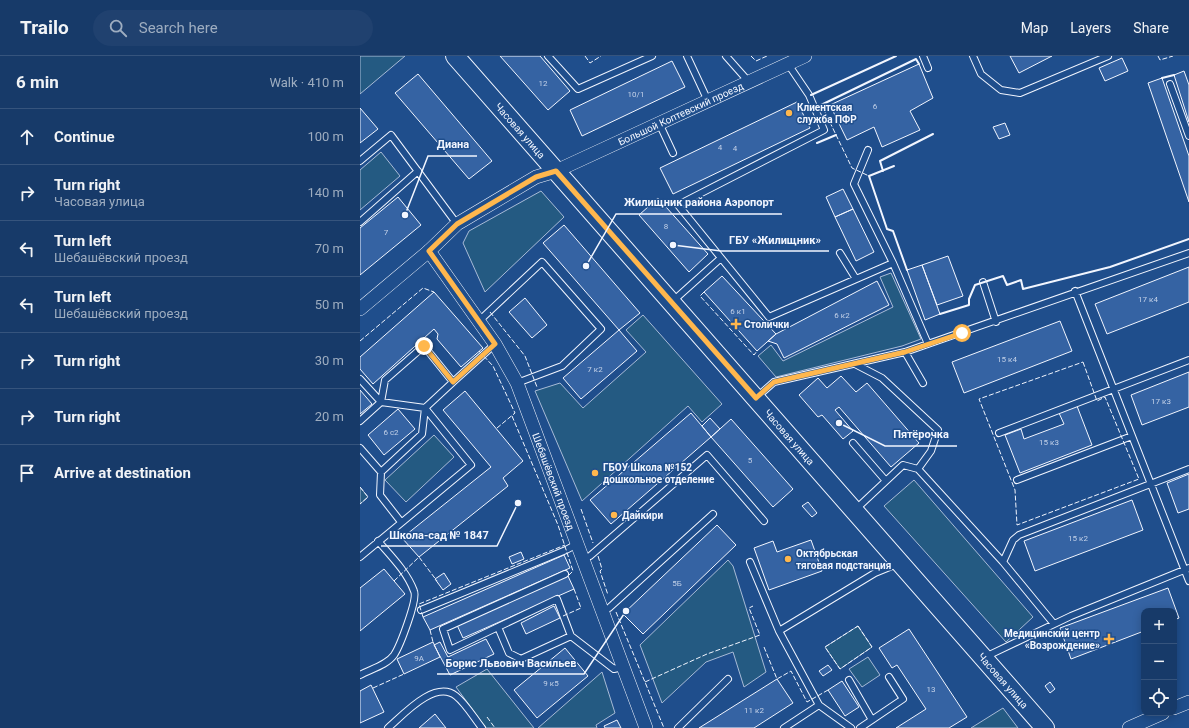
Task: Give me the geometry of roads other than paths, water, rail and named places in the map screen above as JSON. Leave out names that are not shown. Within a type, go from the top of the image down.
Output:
[{"type":"street","name":"Часовая улица","points":[[455,56],[1045,728]]},
{"type":"street","name":"Большой Коптевский проезд","points":[[556,171],[805,56]]},
{"type":"street","points":[[360,310],[429,251],[457,224],[536,177],[556,171]]},
{"type":"street","name":"Шебашёвский проезд","points":[[429,251],[495,344],[517,383],[601,612],[646,728]]},
{"type":"street","points":[[1177,707],[1189,702]]},
{"type":"street","points":[[1129,728],[1156,716]]},
{"type":"lane","points":[[548,56],[578,89],[652,56]]},
{"type":"lane","points":[[687,56],[708,101]]},
{"type":"lane","points":[[726,56],[749,82]]},
{"type":"lane","points":[[923,56],[928,68]]},
{"type":"lane","points":[[973,56],[981,74],[1001,90],[1020,93],[1108,56]]},
{"type":"lane","points":[[788,64],[809,95],[824,130],[678,205],[769,317],[893,263]]},
{"type":"lane","points":[[1170,84],[1189,136]]},
{"type":"lane","points":[[659,123],[673,153]]},
{"type":"lane","points":[[360,161],[391,135],[457,224]]},
{"type":"lane","points":[[868,150],[854,184],[893,263],[928,344]]},
{"type":"lane","points":[[360,222],[418,171]]},
{"type":"lane","points":[[840,253],[856,279]]},
{"type":"lane","points":[[756,398],[774,382],[905,352],[996,322],[1075,291],[1189,253]]},
{"type":"lane","points":[[672,302],[721,258]]},
{"type":"lane","points":[[479,321],[542,262],[601,329],[562,366],[517,383]]},
{"type":"lane","points":[[983,282],[996,322]]},
{"type":"lane","points":[[1075,291],[1151,484],[1187,569],[1189,581]]},
{"type":"lane","points":[[381,472],[422,434],[425,408],[495,344]]},
{"type":"lane","points":[[360,421],[381,402],[384,380],[424,346],[453,382]]},
{"type":"lane","points":[[905,352],[923,383]]},
{"type":"lane","points":[[999,433],[1189,360]]},
{"type":"lane","points":[[855,364],[882,378],[938,430],[931,452],[918,469]]},
{"type":"lane","points":[[360,379],[381,402],[425,408],[471,465],[360,556]]},
{"type":"lane","points":[[1017,480],[1132,436]]},
{"type":"lane","points":[[853,443],[886,481]]},
{"type":"lane","points":[[360,448],[381,472],[380,495],[401,522]]},
{"type":"lane","points":[[582,559],[590,556],[707,455],[764,520]]},
{"type":"lane","points":[[855,511],[903,465],[918,469],[1003,562],[1054,624]]},
{"type":"lane","points":[[1003,562],[1013,540],[1019,535],[1189,470]]},
{"type":"lane","points":[[601,612],[609,608],[713,514]]},
{"type":"lane","points":[[360,675],[386,662],[394,655],[407,626],[415,592],[407,577],[378,541]]},
{"type":"lane","points":[[421,610],[566,550],[577,544]]},
{"type":"lane","points":[[750,562],[779,631],[818,705],[851,728]]},
{"type":"lane","points":[[779,631],[875,573],[901,563]]},
{"type":"lane","points":[[984,658],[1054,624],[1187,569]]},
{"type":"lane","points":[[565,574],[443,629],[450,650],[558,599],[571,636],[614,669],[622,667]]},
{"type":"lane","points":[[498,627],[509,653],[521,659],[571,636]]},
{"type":"lane","points":[[860,728],[903,699],[889,677]]},
{"type":"lane","points":[[678,728],[728,679]]},
{"type":"lane","points":[[848,680],[872,720]]},
{"type":"lane","points":[[388,728],[418,702],[430,695],[444,692],[456,696],[482,728]]},
{"type":"lane","points":[[784,728],[818,705]]},
{"type":"place","name":"Клиентская служба ПФР","points":[[789,113]]},
{"type":"place","name":"Диана","points":[[405,215]]},
{"type":"place","name":"ГБУ «Жилищник»","points":[[673,245]]},
{"type":"place","name":"Жилищник района Аэропорт","points":[[586,266]]},
{"type":"place","name":"Столички","points":[[736,324]]},
{"type":"place","name":"Пятёрочка","points":[[839,423]]},
{"type":"place","name":"ГБОУ Школа №152 дошкольное отделение","points":[[595,473]]},
{"type":"place","name":"Школа-сад № 1847","points":[[518,503]]},
{"type":"place","name":"Дайкири","points":[[614,515]]},
{"type":"place","name":"Октябрьская тяговая подстанция","points":[[788,559]]},
{"type":"place","name":"Борис Львович Васильев","points":[[626,611]]},
{"type":"place","name":"Медицинский центр «Возрождение»","points":[[1109,639]]}]
